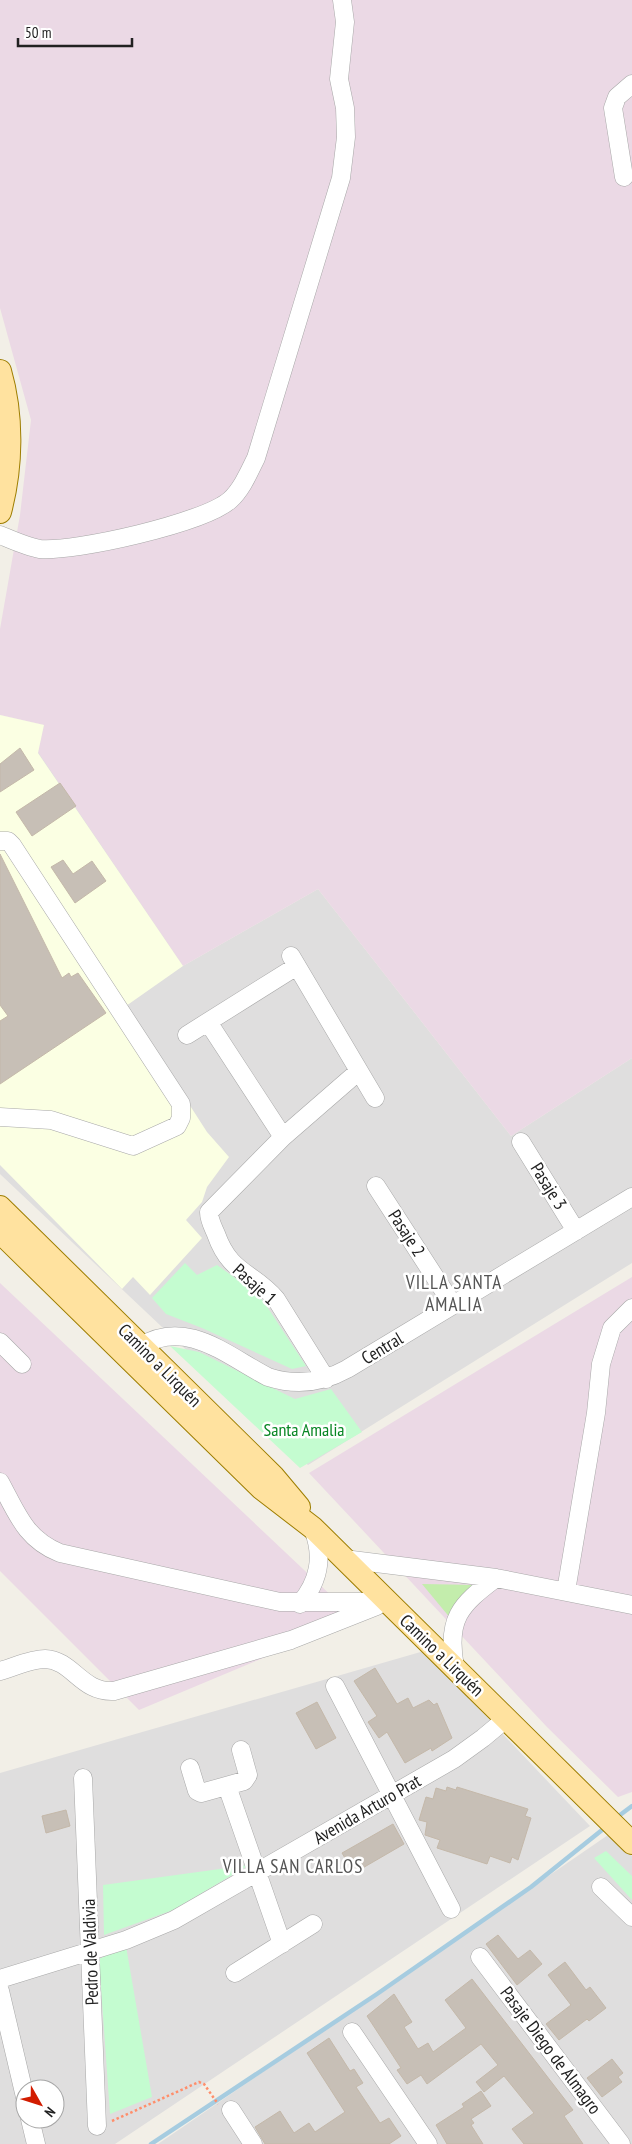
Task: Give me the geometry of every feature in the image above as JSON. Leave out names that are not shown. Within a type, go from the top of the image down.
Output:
[{"type":"main road","points":[[0,371],[9,435],[6,478],[0,512]]},
{"type":"main road","name":"Camino a Lirquén","points":[[0,1207],[273,1476],[313,1528],[631,1842]]},
{"type":"main road","name":"Camino a Lirquén","points":[[0,1232],[261,1488],[313,1528]]},
{"type":"street","points":[[0,535],[37,548],[79,546],[159,528],[214,511],[230,500],[243,484],[256,458],[341,178],[346,136],[345,108],[338,79],[345,22],[342,0]]},
{"type":"street","points":[[624,176],[613,108],[617,97],[632,84]]},
{"type":"street","points":[[0,841],[8,841],[12,845],[170,1088],[182,1111],[177,1126],[133,1146],[51,1120],[0,1117]]},
{"type":"street","points":[[187,1035],[294,961],[375,1098]]},
{"type":"street","points":[[208,1022],[283,1137],[359,1071]]},
{"type":"street","name":"Pasaje 1","points":[[283,1137],[209,1212],[224,1254],[231,1263],[265,1288],[276,1299],[326,1378]]},
{"type":"street","name":"Pasaje 3","points":[[521,1142],[576,1231]]},
{"type":"street","name":"Pasaje 2","points":[[376,1186],[453,1305]]},
{"type":"street","name":"Central","points":[[141,1346],[161,1336],[181,1334],[200,1340],[263,1374],[280,1380],[303,1383],[326,1378],[347,1369],[632,1197]]},
{"type":"street","points":[[566,1591],[596,1413],[601,1364],[612,1328],[632,1308]]},
{"type":"street","points":[[0,1342],[22,1364]]},
{"type":"street","points":[[0,1482],[24,1526],[43,1546],[60,1552],[280,1602],[300,1604],[388,1602]]},
{"type":"street","points":[[300,1604],[314,1584],[318,1572],[319,1550],[313,1528]]},
{"type":"street","points":[[344,1559],[496,1578],[632,1605]]},
{"type":"street","points":[[455,1667],[452,1641],[461,1608],[496,1578]]},
{"type":"street","points":[[0,1671],[36,1660],[51,1660],[63,1666],[90,1687],[98,1690],[114,1691],[291,1640],[388,1602]]},
{"type":"street","points":[[335,1686],[451,1908]]},
{"type":"street","name":"Avenida Arturo Prat","points":[[0,1980],[142,1934],[174,1920],[469,1749],[507,1718]]},
{"type":"street","points":[[190,1768],[198,1792],[227,1786],[247,1778],[241,1750]]},
{"type":"street","name":"Pedro de Valdivia","points":[[83,1778],[97,2126]]},
{"type":"street","points":[[227,1786],[282,1944]]},
{"type":"street","points":[[601,1887],[632,1917]]},
{"type":"street","points":[[235,1972],[313,1924]]},
{"type":"street","name":"Pasaje Diego de Almagro","points":[[480,1957],[621,2144]]},
{"type":"street","points":[[0,1991],[21,2079]]},
{"type":"street","points":[[352,2032],[428,2144]]},
{"type":"street","points":[[227,2111],[249,2143]]},
{"type":"street","points":[[32,2129],[36,2144]]},
{"type":"path","points":[[97,2126],[138,2111],[199,2082],[204,2084],[227,2111]]},
{"type":"shaded area","points":[[0,0],[632,0],[632,1058],[511,1136],[318,889],[183,966],[38,752],[44,725],[0,715],[0,629],[20,515],[31,420],[0,308]]},
{"type":"shaded area","points":[[0,715],[44,725],[183,966],[318,889],[511,1136],[632,1058],[632,1263],[308,1465],[0,1174]]},
{"type":"shaded area","points":[[0,715],[44,725],[38,753],[183,966],[126,1006],[207,1132],[229,1157],[207,1187],[202,1202],[186,1220],[202,1238],[150,1295],[133,1277],[122,1289],[0,1165]]},
{"type":"shaded area","points":[[632,1277],[632,1792],[618,1797],[547,1727],[309,1473]]},
{"type":"shaded area","points":[[0,1283],[356,1619],[139,1710],[0,1571]]},
{"type":"shaded area","points":[[424,1651],[590,1826],[115,2144],[0,2144],[0,1773]]},
{"type":"shaded area","points":[[608,1835],[632,1856],[632,2144],[158,2144]]},
{"type":"green space","points":[[185,1263],[197,1275],[217,1265],[252,1290],[264,1302],[306,1366],[292,1369],[202,1328],[166,1314],[152,1298]]},
{"type":"green space","name":"Santa Amalia","points":[[170,1346],[199,1352],[295,1399],[331,1389],[362,1432],[300,1468]]},
{"type":"green space","points":[[422,1584],[477,1585],[456,1625]]},
{"type":"green space","points":[[606,1851],[632,1876],[632,1900],[594,1858]]},
{"type":"green space","points":[[249,1865],[173,1910],[104,1935],[103,1885]]},
{"type":"green space","points":[[126,1946],[152,2097],[110,2114],[99,1959]]},
{"type":"building","points":[[20,748],[34,770],[0,792],[0,764]]},
{"type":"building","points":[[60,783],[76,806],[32,836],[16,812]]},
{"type":"building","points":[[0,854],[62,978],[69,973],[71,977],[78,973],[106,1013],[0,1084],[0,1021],[8,1016],[0,1005]]},
{"type":"building","points":[[63,860],[73,874],[92,861],[106,881],[75,903],[51,867]]},
{"type":"building","points":[[375,1668],[397,1704],[408,1698],[413,1708],[429,1700],[434,1705],[437,1703],[452,1738],[432,1751],[431,1748],[405,1763],[387,1732],[379,1738],[368,1722],[377,1716],[354,1681]]},
{"type":"building","points":[[317,1702],[336,1738],[316,1749],[296,1713]]},
{"type":"building","points":[[447,1787],[456,1790],[457,1787],[528,1809],[525,1816],[531,1818],[518,1860],[512,1857],[510,1863],[490,1856],[487,1864],[437,1848],[440,1840],[425,1835],[427,1822],[419,1820],[426,1797],[433,1799],[436,1788],[446,1791]]},
{"type":"building","points":[[66,1810],[70,1826],[46,1833],[42,1816]]},
{"type":"building","points":[[393,1824],[404,1844],[354,1873],[342,1853]]},
{"type":"building","points":[[498,1935],[518,1959],[530,1950],[542,1964],[517,1985],[486,1944]]},
{"type":"building","points":[[565,1962],[586,1990],[590,1987],[606,2008],[589,2021],[587,2019],[559,2040],[546,2024],[571,2005],[548,1975]]},
{"type":"building","points":[[472,1979],[573,2110],[564,2116],[583,2144],[524,2144],[512,2129],[534,2113],[504,2076],[484,2092],[476,2082],[498,2065],[481,2044],[427,2084],[421,2075],[407,2084],[397,2070],[401,2068],[367,2016],[394,1994],[412,2022],[404,2027],[418,2049],[428,2043],[433,2052],[466,2028],[445,2000]]},
{"type":"building","points":[[329,2038],[350,2071],[354,2069],[363,2083],[356,2087],[380,2123],[389,2118],[401,2136],[389,2144],[265,2144],[255,2127],[280,2111],[294,2133],[309,2123],[315,2132],[345,2112],[307,2053]]},
{"type":"building","points":[[612,2059],[623,2073],[618,2077],[622,2082],[602,2097],[587,2078]]},
{"type":"building","points":[[481,2091],[491,2106],[471,2119],[474,2123],[471,2125],[483,2144],[447,2144],[436,2125],[464,2107],[462,2104]]},
{"type":"waterway","points":[[616,1818],[632,1806]]},
{"type":"waterway","points":[[151,2144],[377,1994],[531,1887],[607,1826]]},
{"type":"district","name":"VILLA SANTA AMALIA","points":[[454,1293]]},
{"type":"district","name":"VILLA SAN CARLOS","points":[[293,1866]]}]
